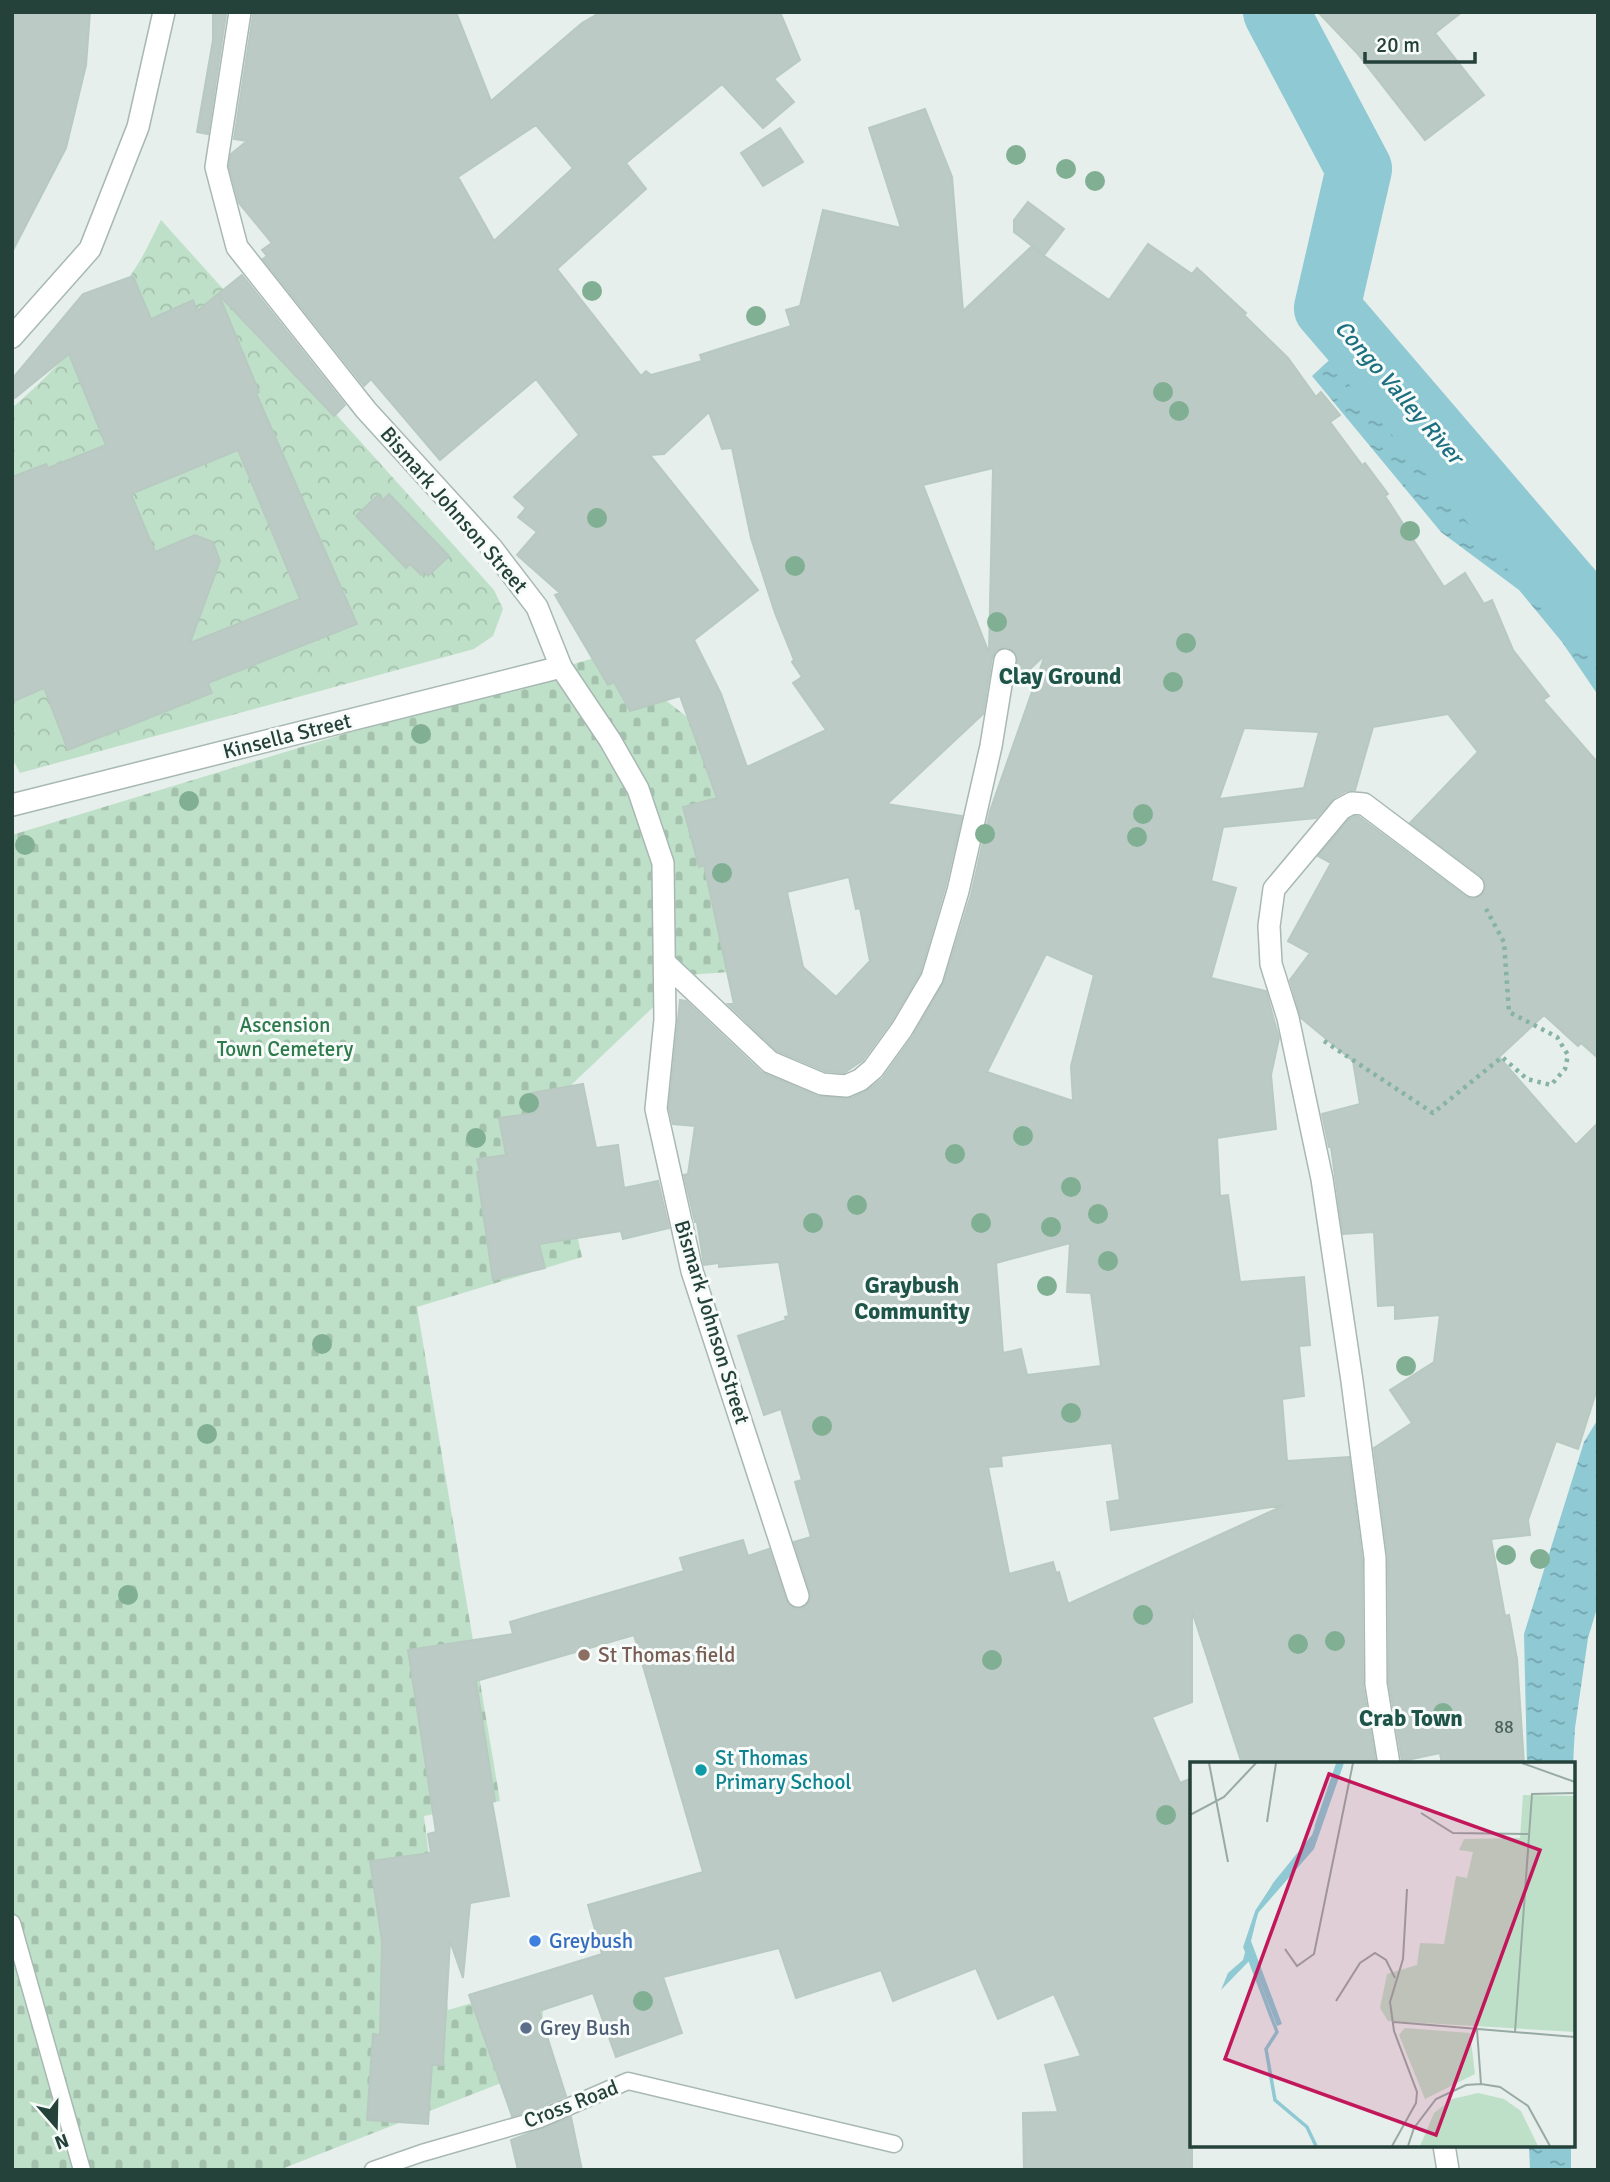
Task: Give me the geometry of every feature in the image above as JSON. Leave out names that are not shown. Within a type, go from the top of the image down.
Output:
[{"type":"street","points":[[12,337],[90,248],[138,127],[164,12]]},
{"type":"street","name":"Bismark Johnson Street","points":[[240,12],[216,167],[237,247],[366,411],[491,547],[537,607],[561,667],[610,740],[638,789],[663,863],[665,1020],[656,1109],[692,1271],[798,1596]]},
{"type":"street","points":[[665,963],[770,1062],[822,1084],[846,1086],[860,1080],[873,1069],[902,1029],[932,978],[958,891],[991,746],[1004,660]]},
{"type":"street","name":"Kinsella Street","points":[[12,805],[561,667]]},
{"type":"street","points":[[1389,1762],[1376,1684],[1376,1558],[1352,1381],[1322,1179],[1288,1018],[1271,964],[1269,926],[1274,889],[1341,809],[1352,803],[1364,804],[1473,886]]},
{"type":"street","points":[[1444,2147],[1448,2170]]},
{"type":"lane","points":[[12,1923],[82,2170]]},
{"type":"lane","name":"Cross Road","points":[[373,2170],[422,2152],[540,2119],[628,2081],[894,2144]]},
{"type":"path","points":[[1288,1018],[1433,1112],[1502,1056],[1527,1079],[1551,1084],[1565,1069],[1568,1055],[1557,1037],[1510,1012],[1504,942],[1473,886]]},
{"type":"green space","points":[[161,220],[494,590],[503,609],[493,636],[474,649],[20,773],[12,758],[12,408],[63,359],[109,305],[136,267]]},
{"type":"green space","name":"Ascension Town Cemetery","points":[[607,654],[692,721],[732,837],[729,972],[687,975],[548,1107],[582,1257],[417,1307],[500,1801],[424,1816],[448,2010],[545,1982],[539,2068],[279,2170],[12,2170],[12,835]]},
{"type":"water","points":[[1339,351],[1447,481],[1598,650],[1598,695],[1562,642],[1519,590],[1441,532],[1312,376]]},
{"type":"water","points":[[1598,1419],[1598,1605],[1588,1638],[1575,1728],[1573,1762],[1527,1762],[1524,1634],[1584,1442]]},
{"type":"water","points":[[1529,2147],[1571,2147],[1571,2170],[1530,2170]]},
{"type":"building","points":[[12,12],[90,12],[86,65],[66,148],[12,252]]},
{"type":"building","points":[[257,12],[456,12],[491,101],[582,23],[601,12],[780,12],[800,60],[774,79],[794,102],[763,128],[722,84],[626,163],[646,189],[557,269],[641,376],[646,371],[651,375],[702,361],[700,355],[791,326],[786,310],[800,306],[823,210],[901,228],[869,128],[925,109],[952,177],[963,311],[1031,247],[1109,300],[1148,244],[1192,274],[1197,268],[1246,313],[1244,315],[1288,358],[1316,397],[1321,392],[1340,415],[1330,422],[1388,494],[1385,496],[1444,587],[1465,573],[1484,604],[1492,600],[1513,650],[1549,696],[1543,700],[1598,763],[1598,1058],[1581,1043],[1578,1046],[1544,1015],[1499,1057],[1576,1145],[1598,1123],[1598,1386],[1578,1449],[1556,1441],[1528,1520],[1530,1535],[1491,1539],[1505,1616],[1509,1615],[1517,1659],[1524,1762],[1442,1762],[1440,1753],[1402,1761],[1389,1683],[1388,1558],[1374,1448],[1412,1423],[1390,1390],[1434,1362],[1440,1315],[1395,1319],[1395,1305],[1378,1306],[1374,1232],[1343,1234],[1331,1147],[1322,1114],[1360,1104],[1353,1061],[1301,1018],[1290,980],[1310,953],[1288,941],[1331,863],[1318,856],[1349,819],[1355,816],[1465,896],[1472,899],[1483,894],[1486,887],[1481,876],[1410,823],[1478,752],[1448,714],[1373,727],[1355,790],[1346,791],[1334,798],[1316,818],[1223,827],[1211,881],[1236,888],[1211,978],[1266,991],[1279,1038],[1271,1075],[1276,1129],[1217,1138],[1220,1196],[1228,1195],[1240,1282],[1304,1277],[1310,1345],[1299,1346],[1304,1396],[1282,1399],[1287,1461],[1349,1457],[1362,1559],[1363,1686],[1376,1762],[1241,1762],[1192,1611],[1192,1702],[1152,1717],[1180,1783],[1190,1779],[1192,2170],[1024,2170],[1023,2113],[1058,2112],[1045,2065],[1081,2056],[1054,1994],[998,2019],[976,1968],[893,2001],[881,1970],[796,1998],[779,1948],[663,1977],[682,2033],[616,2057],[593,1993],[539,2011],[566,2096],[512,2116],[469,1995],[602,1954],[588,1905],[703,1872],[634,1635],[476,1681],[495,1801],[492,1802],[509,1896],[470,1903],[463,1978],[450,1941],[443,2065],[432,2065],[428,2124],[367,2120],[373,2034],[380,2035],[382,1941],[370,1861],[431,1853],[428,1834],[436,1832],[408,1650],[513,1634],[510,1622],[684,1571],[680,1558],[743,1540],[748,1556],[769,1549],[790,1606],[803,1608],[811,1599],[794,1542],[811,1537],[795,1482],[802,1480],[781,1409],[764,1415],[738,1336],[786,1320],[785,1317],[789,1316],[779,1262],[719,1267],[719,1263],[704,1265],[697,1222],[684,1175],[688,1174],[695,1126],[673,1124],[669,1108],[680,1000],[686,1001],[761,1072],[817,1096],[851,1098],[882,1079],[913,1036],[944,982],[971,895],[990,811],[1045,655],[1014,684],[1017,655],[1008,647],[995,651],[983,714],[887,804],[962,816],[945,888],[920,973],[891,1022],[863,1060],[844,1073],[825,1071],[777,1051],[728,1004],[734,1004],[704,865],[699,867],[683,807],[717,798],[680,696],[630,711],[614,682],[608,685],[555,595],[560,593],[517,555],[537,532],[518,517],[526,508],[514,497],[579,435],[536,379],[440,460],[371,379],[364,386],[263,259],[267,256],[262,250],[272,243],[239,203],[229,166],[231,154],[247,141],[234,139],[253,15],[257,15]],"holes":[[[536,125],[573,168],[494,241],[458,177]],[[709,412],[722,449],[732,448],[751,538],[775,613],[794,660],[792,662],[802,677],[793,683],[826,730],[747,767],[721,694],[694,640],[758,590],[650,455],[664,454]],[[993,468],[989,653],[923,485]],[[1244,728],[1319,732],[1304,788],[1219,799]],[[849,877],[856,909],[860,908],[870,961],[836,997],[803,967],[787,892]],[[1046,954],[1094,975],[1071,1066],[1073,1101],[987,1072]],[[1070,1243],[1067,1292],[1091,1293],[1101,1366],[1027,1375],[1021,1349],[1003,1353],[996,1263]],[[1112,1443],[1120,1500],[1107,1502],[1111,1530],[1285,1505],[1068,1604],[1059,1572],[1056,1573],[1053,1562],[1009,1574],[988,1467],[1002,1466],[1001,1456]]]},
{"type":"building","points":[[1318,12],[1462,12],[1435,33],[1484,95],[1425,140],[1357,53]]},
{"type":"building","points":[[213,14],[226,14],[208,134],[197,132],[213,40]]},
{"type":"building","points":[[780,128],[803,162],[763,186],[741,153]]},
{"type":"building","points":[[1028,202],[1064,229],[1044,255],[1014,232],[1014,220]]},
{"type":"building","points":[[242,275],[345,405],[334,416],[219,295],[259,392],[256,393],[357,624],[208,683],[212,693],[68,750],[44,688],[12,702],[12,477],[46,464],[48,468],[106,445],[69,354],[15,398],[12,395],[12,379],[83,294],[133,276],[151,319],[193,300],[197,311]],"holes":[[[238,450],[300,599],[190,643],[220,561],[213,542],[195,535],[155,552],[131,494]]]},
{"type":"building","points":[[389,494],[449,556],[428,576],[425,572],[421,575],[410,564],[406,568],[356,516],[378,495],[383,500]]},
{"type":"building","points":[[583,1084],[596,1148],[618,1145],[624,1188],[658,1181],[669,1228],[623,1239],[621,1231],[539,1244],[545,1268],[493,1280],[477,1159],[506,1155],[499,1118],[535,1113],[531,1093]]},
{"type":"building","points":[[571,2117],[582,2170],[518,2170],[511,2140]]},
{"type":"waterway","name":"Congo Valley River","points":[[1276,12],[1359,169],[1327,308],[1598,624]]},
{"type":"place","name":"St Thomas field","points":[[584,1655]]},
{"type":"place","name":"St Thomas Primary School","points":[[701,1770]]},
{"type":"place","name":"Greybush","points":[[535,1941]]},
{"type":"place","name":"Grey Bush","points":[[526,2028]]},
{"type":"district","name":"Clay Ground","points":[[1060,676]]},
{"type":"district","name":"Graybush Community","points":[[912,1298]]},
{"type":"district","name":"Crab Town","points":[[1411,1718]]}]
